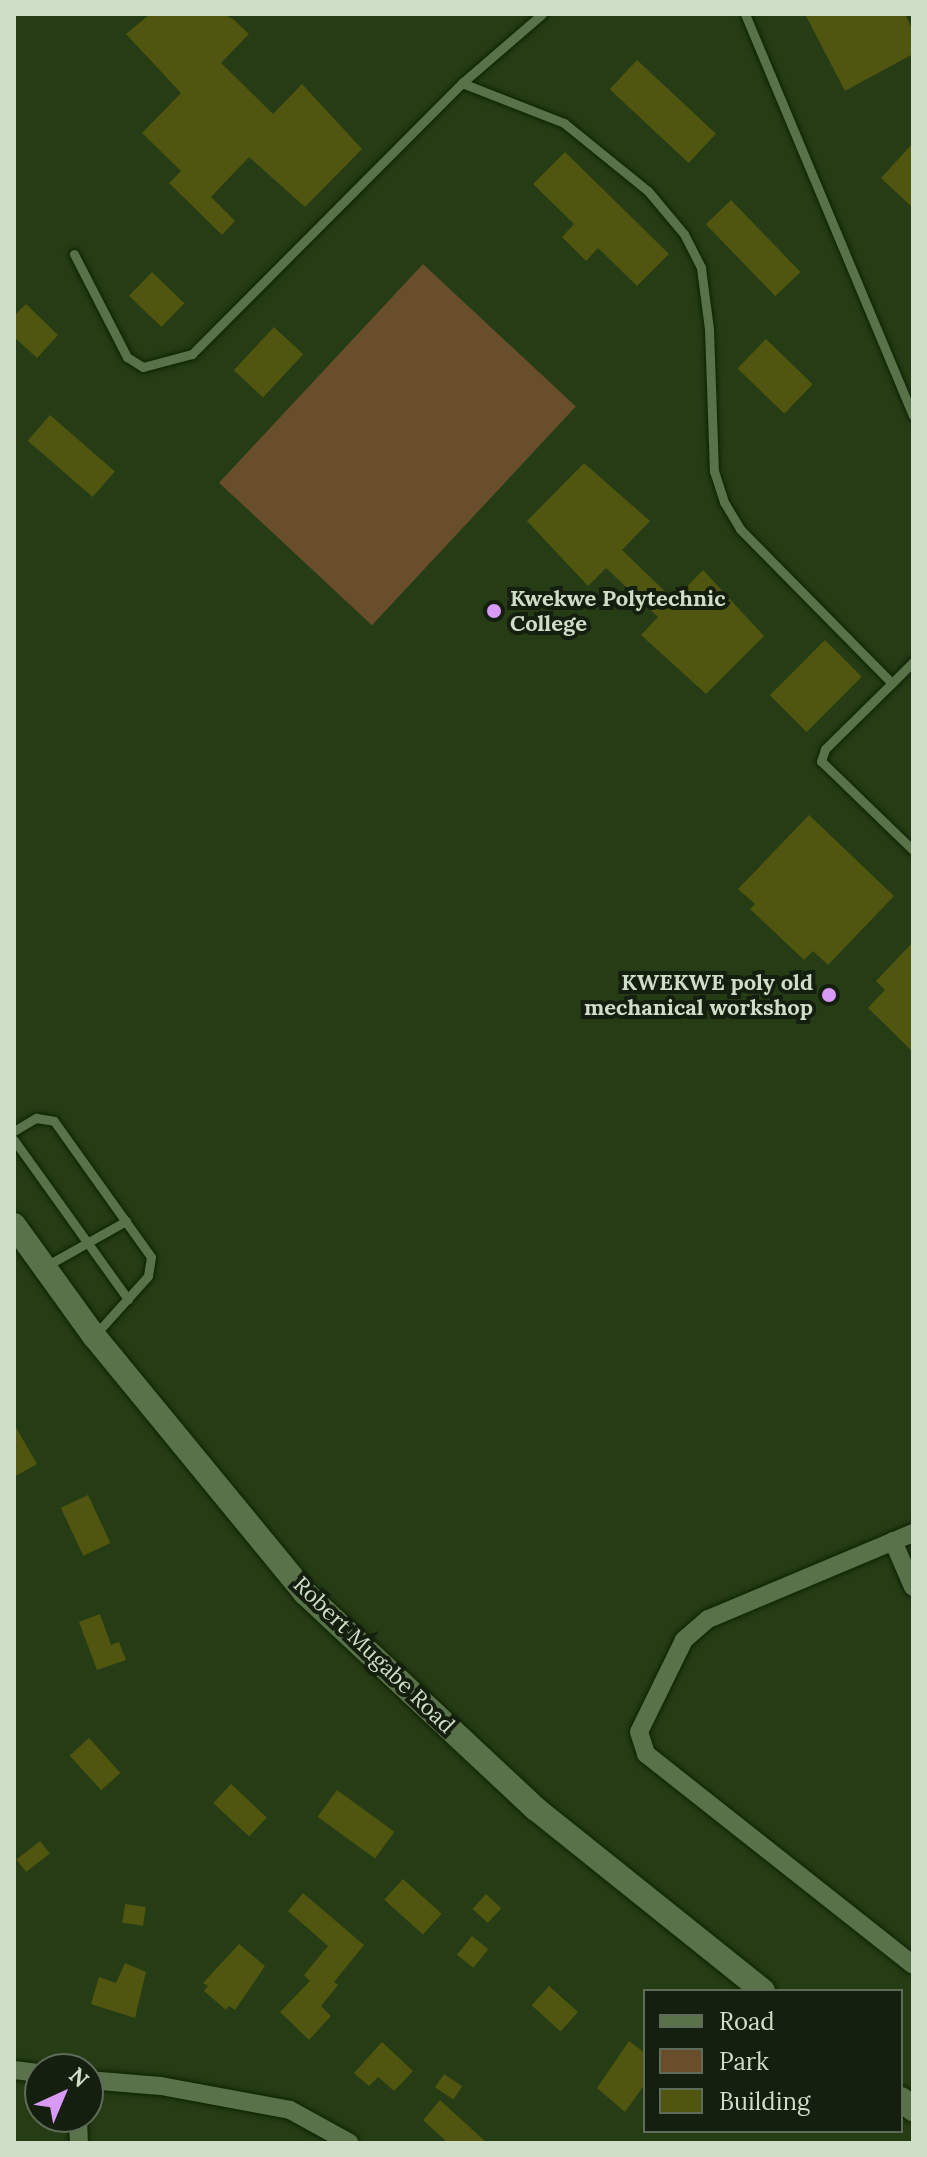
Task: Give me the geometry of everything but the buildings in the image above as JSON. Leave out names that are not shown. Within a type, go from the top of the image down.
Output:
[{"type":"main road","name":"Robert Mugabe Road","points":[[14,1225],[94,1336],[305,1593],[536,1809],[761,1989]]},
{"type":"street","points":[[913,1533],[708,1619],[684,1640],[639,1732],[646,1754],[913,1965]]},
{"type":"street","points":[[893,1541],[913,1587]]},
{"type":"street","points":[[104,2081],[161,2086],[290,2110],[350,2143]]},
{"type":"lane","points":[[74,254],[127,357],[143,367],[181,359],[212,336],[462,83],[542,14]]},
{"type":"lane","points":[[745,14],[913,415]]},
{"type":"lane","points":[[462,83],[564,123],[648,191],[684,234],[701,268],[709,329],[714,471],[724,502],[740,529],[892,683]]},
{"type":"lane","points":[[913,662],[825,749],[821,761],[913,850]]},
{"type":"lane","points":[[14,1131],[36,1118],[54,1121],[126,1221],[153,1268],[94,1336]]},
{"type":"lane","points":[[14,1140],[128,1299]]},
{"type":"lane","points":[[43,1267],[85,1240],[126,1221]]},
{"type":"green space","points":[[423,264],[576,407],[372,625],[219,483]]},
{"type":"place","name":"Kwekwe Polytechnic College","points":[[494,611]]},
{"type":"place","name":"KWEKWE poly old mechanical workshop","points":[[829,995]]}]
